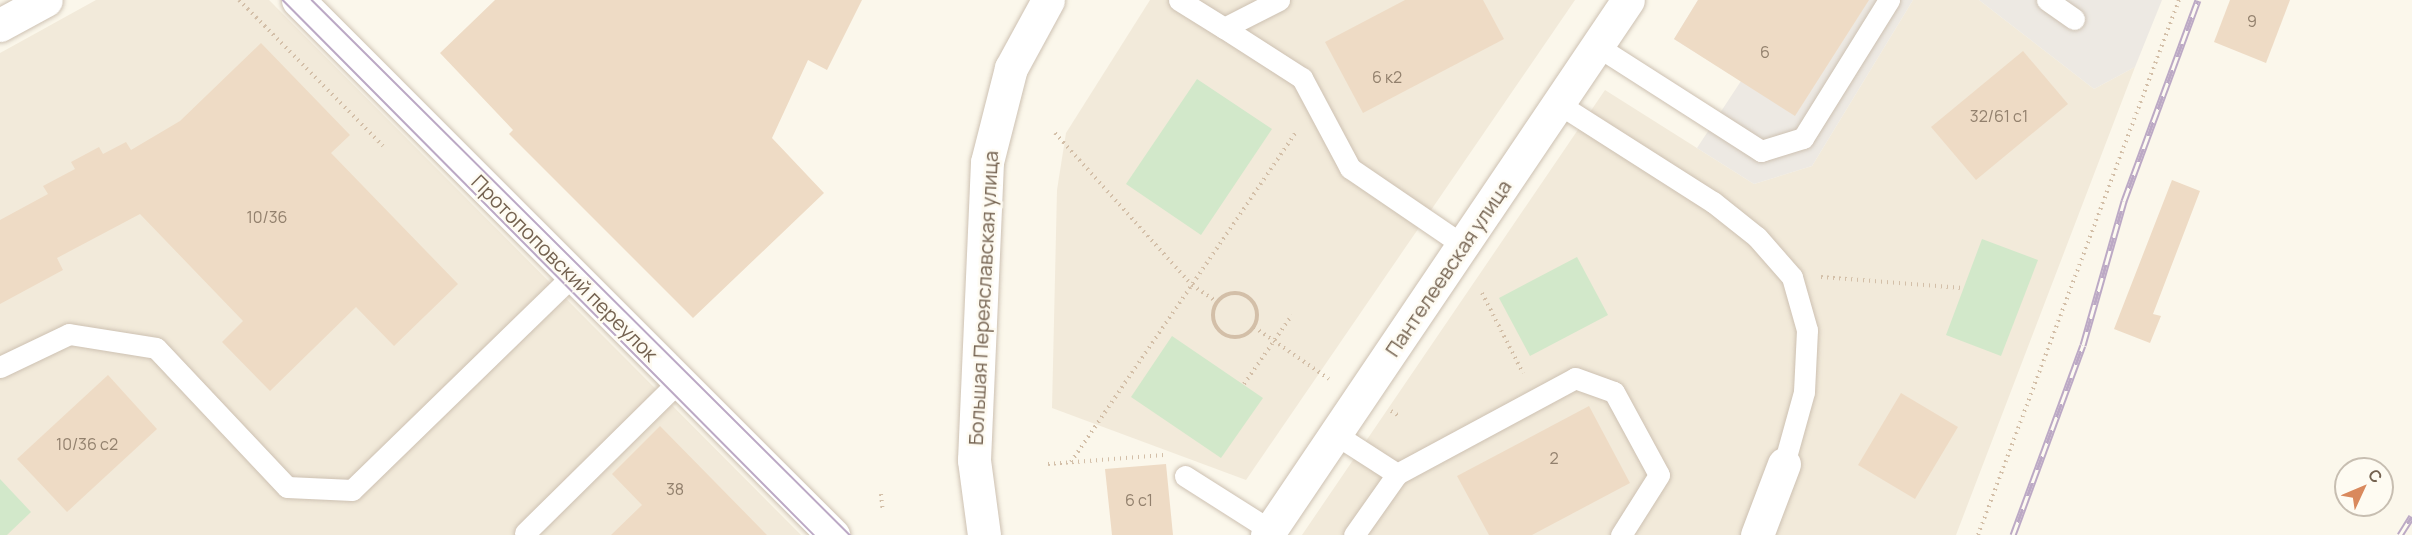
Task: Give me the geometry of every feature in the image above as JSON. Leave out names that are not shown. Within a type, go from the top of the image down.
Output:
[{"type":"street","points":[[0,25],[46,0]]},
{"type":"street","name":"Протопоповский переулок","points":[[298,0],[833,535]]},
{"type":"street","name":"Большая Переяславская улица","points":[[984,535],[974,460],[987,162],[1011,68],[1047,0]]},
{"type":"street","name":"Пантелеевская улица","points":[[1268,532],[1628,0]]},
{"type":"street","points":[[1757,535],[1784,464]]},
{"type":"lane","points":[[1179,0],[1302,78],[1350,168],[1463,245]]},
{"type":"lane","points":[[1224,28],[1279,0]]},
{"type":"lane","points":[[1597,46],[1761,151],[1803,138],[1889,0]]},
{"type":"lane","points":[[2047,0],[2073,19]]},
{"type":"lane","points":[[1559,104],[1713,202],[1757,237],[1792,277],[1807,330],[1804,392],[1784,464]]},
{"type":"lane","points":[[0,367],[69,334],[156,348],[287,487],[352,490],[572,276]]},
{"type":"lane","points":[[1354,535],[1397,474],[1575,378],[1614,392],[1659,476],[1621,535]]},
{"type":"lane","points":[[525,533],[678,382]]},
{"type":"lane","points":[[1335,434],[1397,474]]},
{"type":"lane","points":[[1185,476],[1268,532]]},
{"type":"path","points":[[239,0],[383,146]]},
{"type":"path","points":[[1978,535],[2179,0]]},
{"type":"path","points":[[1071,462],[1316,104]]},
{"type":"path","points":[[1055,133],[1192,285],[1217,302]]},
{"type":"path","points":[[1813,276],[1964,288]]},
{"type":"path","points":[[1234,292],[1244,294],[1257,308],[1254,327],[1237,337],[1219,330],[1213,311],[1217,302],[1234,292]]},
{"type":"path","points":[[1482,293],[1536,399]]},
{"type":"path","points":[[1244,384],[1292,315]]},
{"type":"path","points":[[1254,327],[1329,379]]},
{"type":"path","points":[[1048,464],[1160,454],[1171,458]]},
{"type":"path","points":[[881,494],[883,512]]},
{"type":"shaded area","points":[[96,0],[269,0],[801,535],[0,535],[0,53]]},
{"type":"shaded area","points":[[1150,0],[1575,0],[1246,480],[1052,408],[1057,190],[1066,133]]},
{"type":"shaded area","points":[[1698,0],[1913,0],[1812,166],[1754,184],[1697,148],[1741,81],[1674,39]]},
{"type":"shaded area","points":[[1913,0],[1979,0],[2094,89],[2135,67],[1956,535],[1302,535],[1605,90],[1754,184],[1812,166]]},
{"type":"shaded area","points":[[1979,0],[2162,0],[2135,67],[2094,89]]},
{"type":"green space","points":[[1197,79],[1272,129],[1201,235],[1126,184]]},
{"type":"green space","points":[[1982,239],[2038,260],[2001,356],[1946,335]]},
{"type":"green space","points":[[1577,257],[1608,315],[1530,356],[1499,298]]},
{"type":"green space","points":[[1172,336],[1263,398],[1221,458],[1131,397]]},
{"type":"green space","points":[[0,479],[31,512],[7,535],[0,535]]},
{"type":"building","points":[[495,0],[862,0],[827,70],[808,60],[772,138],[824,193],[693,318],[509,134],[513,130],[440,53]]},
{"type":"building","points":[[1405,0],[1483,0],[1504,39],[1363,113],[1325,42]]},
{"type":"building","points":[[1698,0],[1869,0],[1795,116],[1674,39]]},
{"type":"building","points":[[2230,0],[2290,0],[2266,63],[2214,42]]},
{"type":"building","points":[[261,43],[350,135],[331,153],[458,284],[394,346],[356,307],[270,391],[222,342],[243,321],[140,214],[57,258],[63,270],[0,304],[0,220],[48,194],[43,186],[75,169],[71,162],[99,147],[103,154],[126,142],[131,150],[180,121]]},
{"type":"building","points":[[2023,51],[2068,104],[1976,180],[1931,127]]},
{"type":"building","points":[[2172,180],[2200,191],[2153,314],[2161,316],[2150,343],[2114,329]]},
{"type":"building","points":[[108,375],[157,429],[67,512],[17,459]]},
{"type":"building","points":[[1901,393],[1958,427],[1915,499],[1858,465]]},
{"type":"building","points":[[1589,406],[1630,483],[1532,535],[1489,535],[1457,476]]},
{"type":"building","points":[[660,426],[767,535],[611,535],[642,505],[612,474]]},
{"type":"building","points":[[1166,464],[1173,535],[1112,535],[1105,469]]},
{"type":"tram line","points":[[283,0],[814,535]]},
{"type":"tram line","points":[[312,0],[850,535]]},
{"type":"railway","points":[[2013,535],[2083,345],[2124,201],[2198,0]]},
{"type":"railway","points":[[2400,535],[2412,516]]}]
